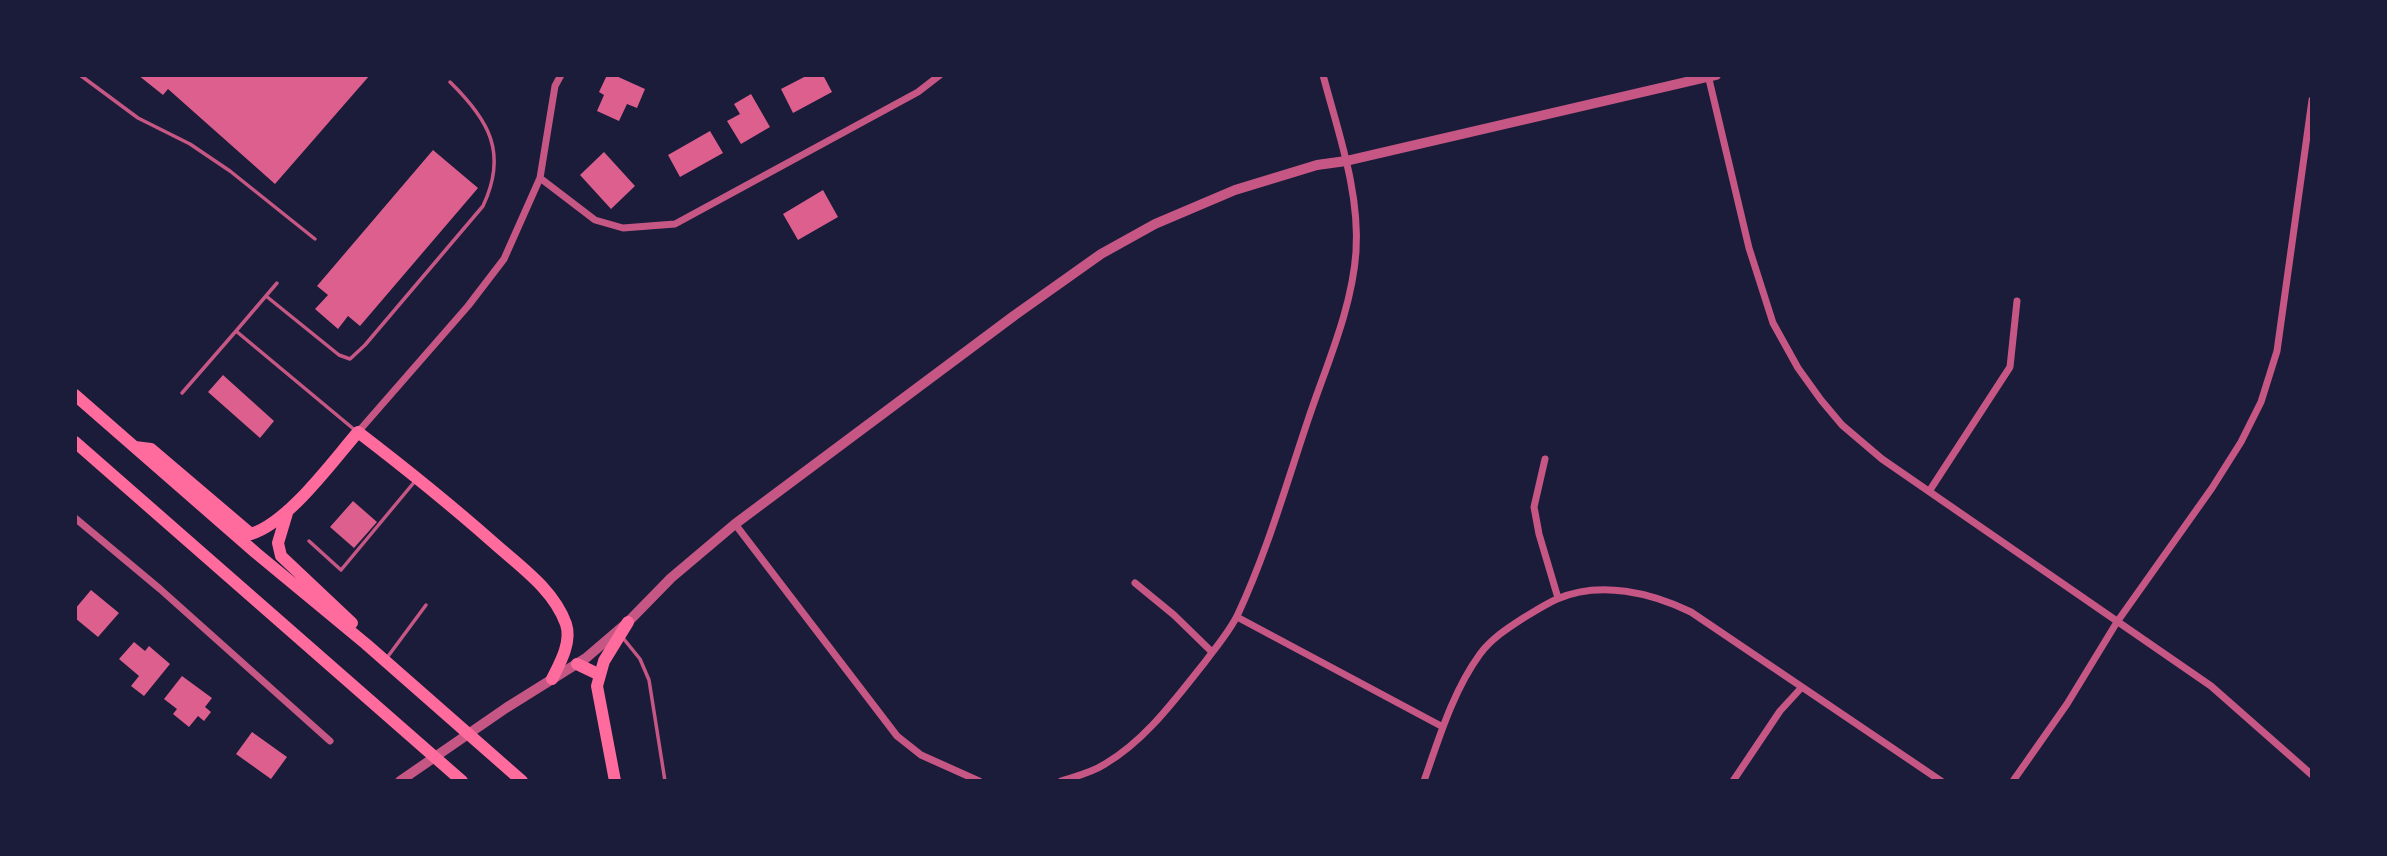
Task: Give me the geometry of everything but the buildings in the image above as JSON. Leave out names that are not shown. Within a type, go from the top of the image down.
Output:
[{"type":"main road","points":[[75,395],[522,781]]},
{"type":"main road","points":[[135,447],[151,449],[251,534],[259,532],[286,513],[358,432],[418,478],[529,574],[550,596],[566,625],[568,635],[563,657],[552,679]]},
{"type":"main road","points":[[75,442],[462,781]]},
{"type":"main road","points":[[286,513],[278,542],[281,556],[351,622],[366,644]]},
{"type":"main road","points":[[615,781],[597,686],[604,662],[628,622]]},
{"type":"main road","points":[[577,664],[600,675]]},
{"type":"street","points":[[358,432],[468,306],[504,260],[540,178],[555,86],[561,75]]},
{"type":"street","points":[[540,178],[595,220],[623,228],[675,224],[918,92],[940,75]]},
{"type":"street","points":[[1061,781],[1086,774],[1108,763],[1143,734],[1178,696],[1237,617],[1270,536],[1353,277],[1356,250],[1355,215],[1346,161],[1323,75]]},
{"type":"street","points":[[400,781],[467,734],[577,664],[628,622],[671,578],[735,524],[1015,315],[1101,254],[1156,224],[1235,190],[1317,164],[1346,161],[1711,76],[1749,248],[1773,323],[1798,368],[1842,425],[1882,459],[2211,686],[2312,775]]},
{"type":"street","points":[[2013,781],[2067,704],[2117,622],[2212,488],[2241,442],[2260,402],[2277,351],[2312,100]]},
{"type":"street","points":[[1930,490],[2010,367],[2017,301]]},
{"type":"street","points":[[1545,459],[1534,507],[1558,598]]},
{"type":"street","points":[[75,518],[160,589],[330,741]]},
{"type":"street","points":[[735,524],[897,736],[921,755],[979,781]]},
{"type":"street","points":[[1135,583],[1174,615],[1212,652]]},
{"type":"street","points":[[1424,781],[1443,727],[1464,680],[1480,654],[1502,631],[1558,598],[1608,589],[1639,593],[1671,602],[1692,612],[1941,781]]},
{"type":"street","points":[[1237,617],[1443,727]]},
{"type":"street","points":[[1732,781],[1780,711],[1802,687]]},
{"type":"lane","points":[[80,75],[138,118],[190,144],[230,171],[316,239]]},
{"type":"lane","points":[[266,296],[339,355],[350,359],[365,345],[483,206],[492,187],[496,163],[492,138],[485,121],[469,100],[450,82]]},
{"type":"lane","points":[[182,393],[277,283]]},
{"type":"lane","points":[[236,331],[358,432]]},
{"type":"lane","points":[[309,541],[341,570],[418,478]]},
{"type":"lane","points":[[384,660],[426,605]]},
{"type":"lane","points":[[620,635],[640,659],[649,680],[665,781]]}]
